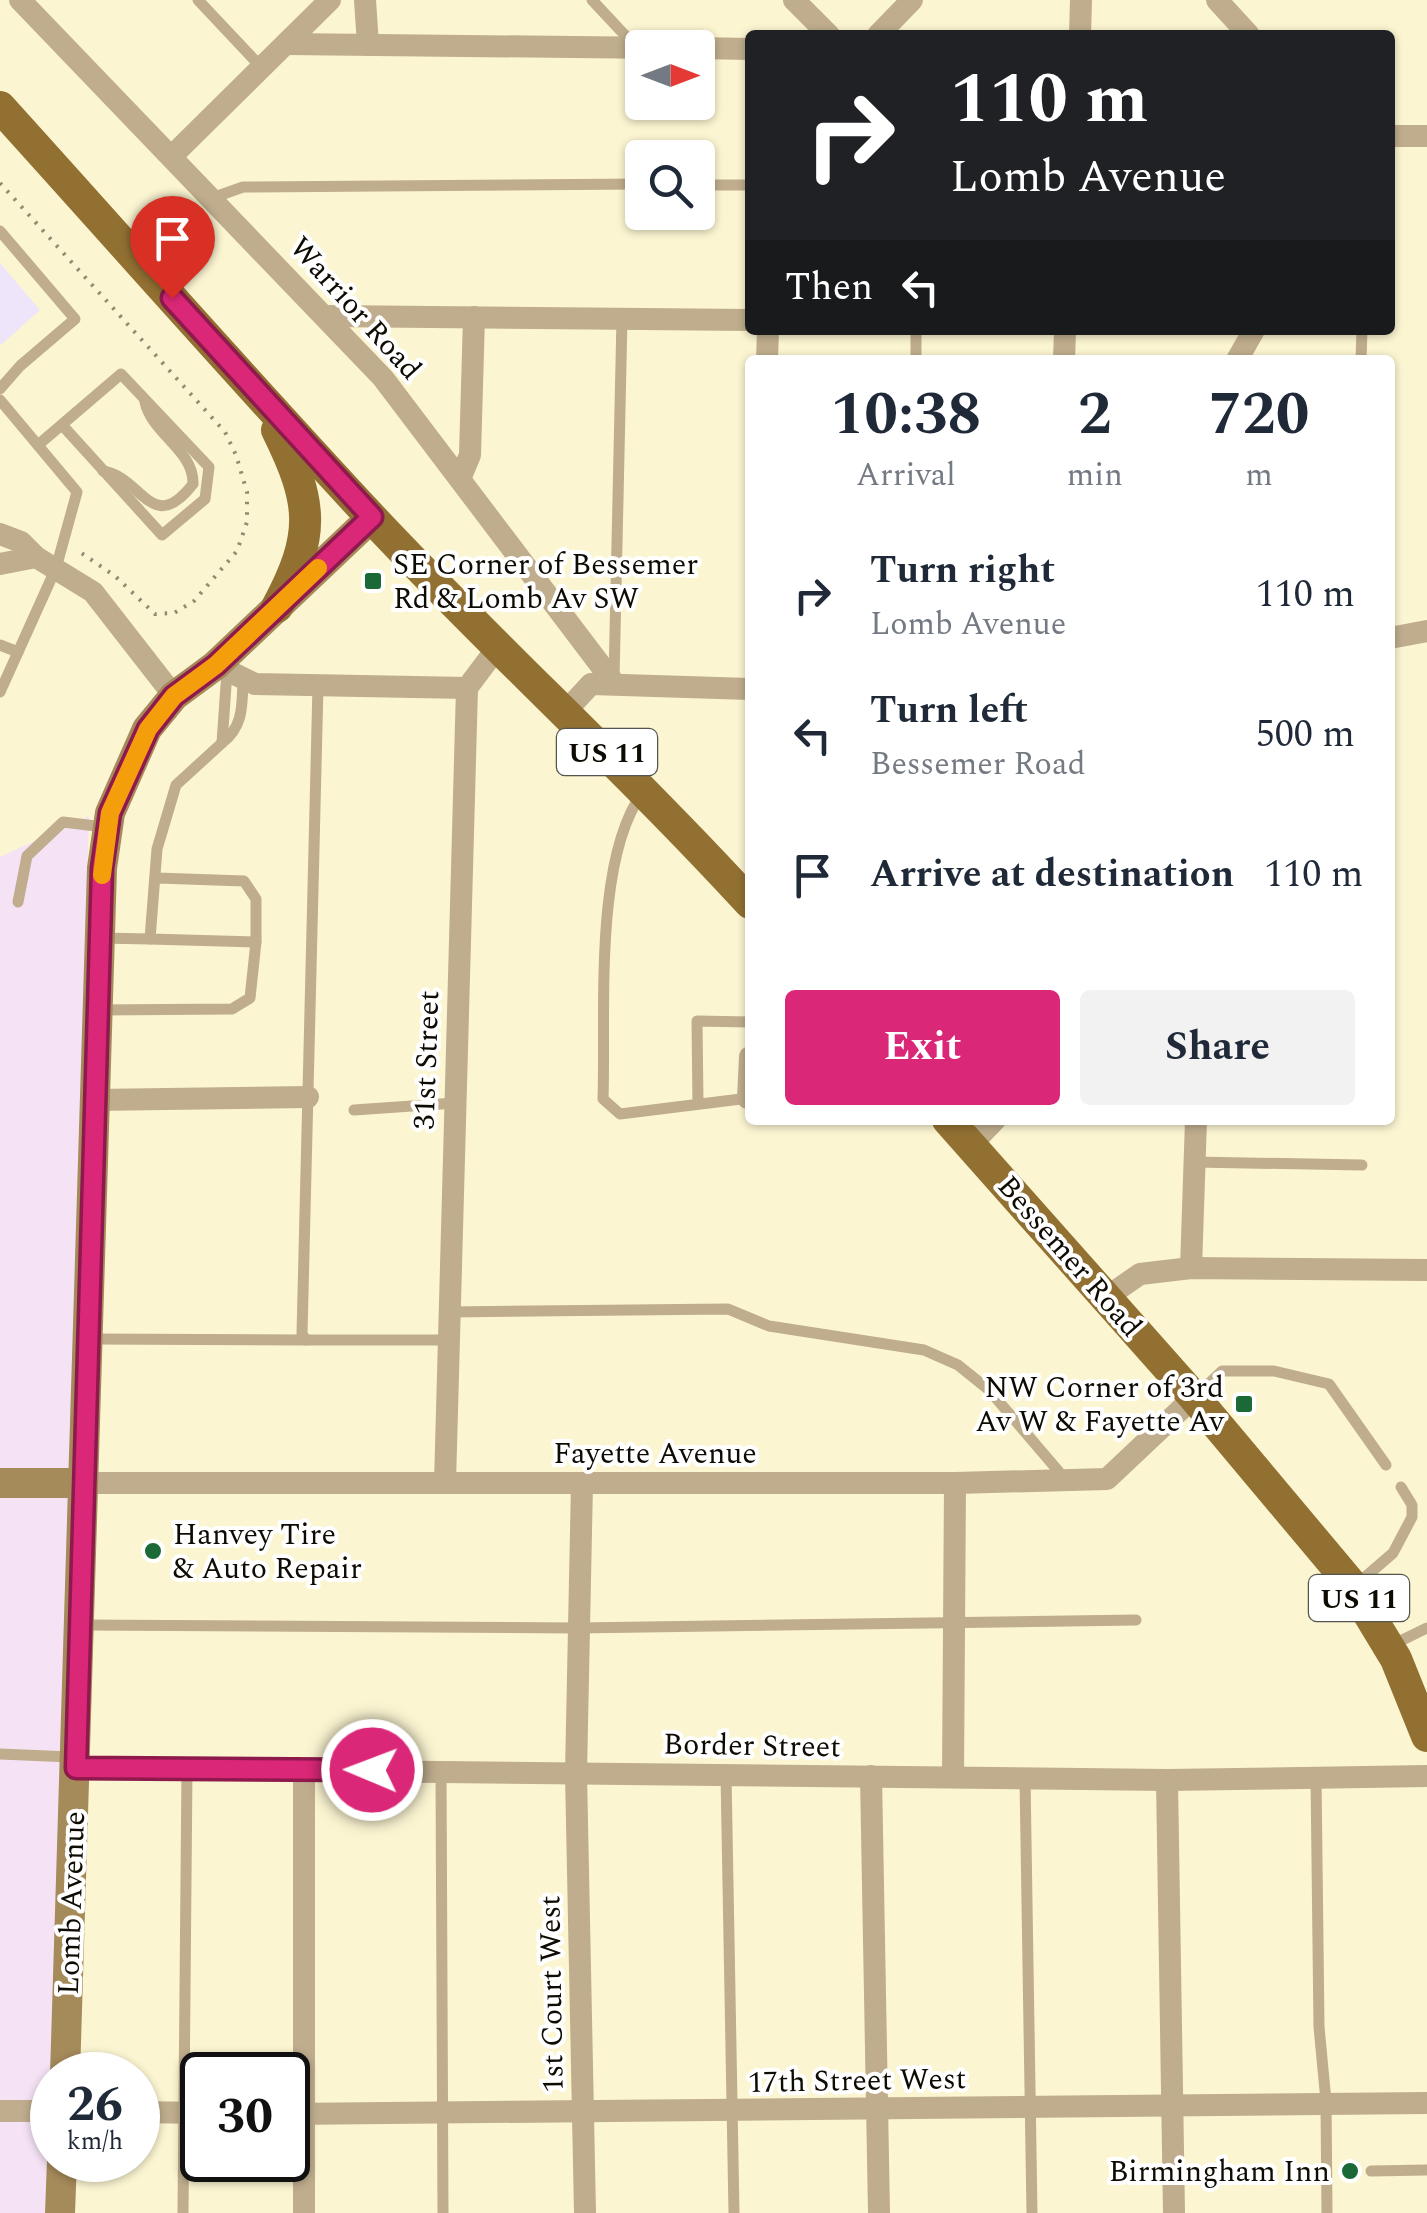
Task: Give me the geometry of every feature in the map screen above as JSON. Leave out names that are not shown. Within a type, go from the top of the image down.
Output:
[{"type":"main road","name":"US 11","points":[[0,107],[372,517],[497,648],[645,789],[745,898]]},
{"type":"main road","points":[[260,394],[300,476],[308,515],[304,549],[277,607]]},
{"type":"main road","name":"Lomb Avenue","points":[[66,2052],[100,938],[108,827],[148,729],[174,696],[229,672],[277,607],[372,517]]},
{"type":"main road","name":"Bessemer Road","points":[[953,1125],[1194,1397],[1353,1588],[1388,1646],[1427,1736]]},
{"type":"main road","points":[[0,1483],[84,1483]]},
{"type":"main road","points":[[60,2213],[61,2182]]},
{"type":"street","name":"Warrior Road","points":[[20,0],[383,378],[614,684]]},
{"type":"street","points":[[172,156],[330,0]]},
{"type":"street","points":[[365,0],[368,46]]},
{"type":"street","points":[[794,0],[824,30]]},
{"type":"street","points":[[883,30],[912,0]]},
{"type":"street","points":[[1080,30],[1081,0]]},
{"type":"street","points":[[1217,0],[1244,30]]},
{"type":"street","points":[[286,44],[625,47]]},
{"type":"street","points":[[715,48],[745,49]]},
{"type":"street","points":[[1395,136],[1427,136]]},
{"type":"street","points":[[327,316],[745,320]]},
{"type":"street","points":[[460,479],[470,455],[474,317]]},
{"type":"street","points":[[0,534],[21,542],[94,592],[174,696]]},
{"type":"street","points":[[0,564],[46,562]]},
{"type":"street","points":[[1395,637],[1427,632]]},
{"type":"street","points":[[229,672],[255,684],[467,688],[497,648]]},
{"type":"street","points":[[565,712],[591,684],[745,689]]},
{"type":"street","name":"31st Street","points":[[444,1483],[467,688]]},
{"type":"street","points":[[95,1100],[308,1097]]},
{"type":"street","points":[[972,1144],[990,1125]]},
{"type":"street","points":[[1191,1268],[1196,1125]]},
{"type":"street","points":[[1108,1298],[1140,1274],[1191,1268],[1427,1270]]},
{"type":"street","name":"Fayette Avenue","points":[[84,1483],[955,1483],[1107,1479],[1194,1397]]},
{"type":"street","points":[[576,1773],[582,1483]]},
{"type":"street","points":[[954,1778],[955,1483]]},
{"type":"street","name":"Border Street","points":[[76,1763],[187,1768],[954,1778],[1427,1776]]},
{"type":"street","points":[[297,2052],[304,1768]]},
{"type":"street","name":"1st Court West","points":[[576,1773],[585,2213]]},
{"type":"street","points":[[871,1776],[879,2213]]},
{"type":"street","points":[[1167,1780],[1174,2213]]},
{"type":"street","name":"17th Street West","points":[[310,2114],[1427,2103]]},
{"type":"street","points":[[0,2111],[30,2112]]},
{"type":"street","points":[[301,2182],[304,2213]]},
{"type":"lane","points":[[198,0],[262,68]]},
{"type":"lane","points":[[592,0],[625,35]]},
{"type":"lane","points":[[212,198],[243,186],[625,184]]},
{"type":"lane","points":[[715,185],[745,186]]},
{"type":"lane","points":[[0,231],[75,319],[0,389]]},
{"type":"lane","points":[[614,684],[622,318]]},
{"type":"lane","points":[[38,445],[121,374],[209,467],[204,499],[162,535],[63,426]]},
{"type":"lane","points":[[103,471],[120,474],[140,496],[160,506],[178,500],[193,484],[190,464],[149,420],[144,398]]},
{"type":"lane","points":[[0,400],[77,492],[46,562],[18,652],[0,692]]},
{"type":"lane","points":[[0,645],[18,652]]},
{"type":"lane","points":[[150,939],[158,849],[176,786],[234,734],[241,719],[229,672]]},
{"type":"lane","points":[[306,1340],[302,1334],[318,686]]},
{"type":"lane","points":[[645,789],[628,812],[610,875],[604,1099],[620,1114],[745,1098]]},
{"type":"lane","points":[[18,902],[27,856],[62,822],[108,827]]},
{"type":"lane","points":[[98,1010],[232,1008],[250,998],[256,900],[244,881],[156,878]]},
{"type":"lane","points":[[100,938],[256,942]]},
{"type":"lane","points":[[698,1104],[697,1022],[745,1022]]},
{"type":"lane","points":[[354,1110],[455,1104]]},
{"type":"lane","points":[[1194,1162],[1362,1165]]},
{"type":"lane","points":[[449,1312],[728,1309],[769,1326],[924,1350],[958,1365],[989,1390],[1068,1482]]},
{"type":"lane","points":[[87,1340],[448,1340]]},
{"type":"lane","points":[[1194,1397],[1222,1371],[1274,1371],[1329,1384],[1386,1466]]},
{"type":"lane","points":[[1353,1588],[1402,1539],[1412,1505],[1401,1487]]},
{"type":"lane","points":[[78,1625],[577,1628],[1136,1620]]},
{"type":"lane","points":[[1388,1646],[1427,1628]]},
{"type":"lane","points":[[0,1754],[76,1763]]},
{"type":"lane","points":[[187,1768],[192,2052]]},
{"type":"lane","points":[[441,1771],[442,2213]]},
{"type":"lane","points":[[726,1774],[734,2213]]},
{"type":"lane","points":[[1025,1778],[1032,2213]]},
{"type":"lane","points":[[1316,1778],[1318,2026],[1326,2101],[1327,2213]]},
{"type":"lane","points":[[1371,2171],[1427,2170]]},
{"type":"lane","points":[[183,2213],[186,2182]]},
{"type":"shaded area","points":[[0,263],[40,310],[1,345],[0,344]]},
{"type":"shaded area","points":[[89,816],[52,2052],[30,2052],[30,2182],[48,2182],[47,2213],[0,2213],[0,857]]},
{"type":"slow traffic","points":[[102,875],[110,813],[148,729],[174,696],[216,665],[318,568]]},
{"type":"place","name":"SE Corner of Bessemer Rd & Lomb Av SW","points":[[373,581]]},
{"type":"place","name":"NW Corner of 3rd Av W & Fayette Av","points":[[1244,1404]]},
{"type":"place","name":"Hanvey Tire & Auto Repair","points":[[153,1551]]},
{"type":"place","name":"Birmingham Inn","points":[[1350,2171]]},
{"type":"route","points":[[172,298],[372,517],[216,665],[174,696],[148,729],[110,813],[102,868],[76,1768],[372,1770]]}]
